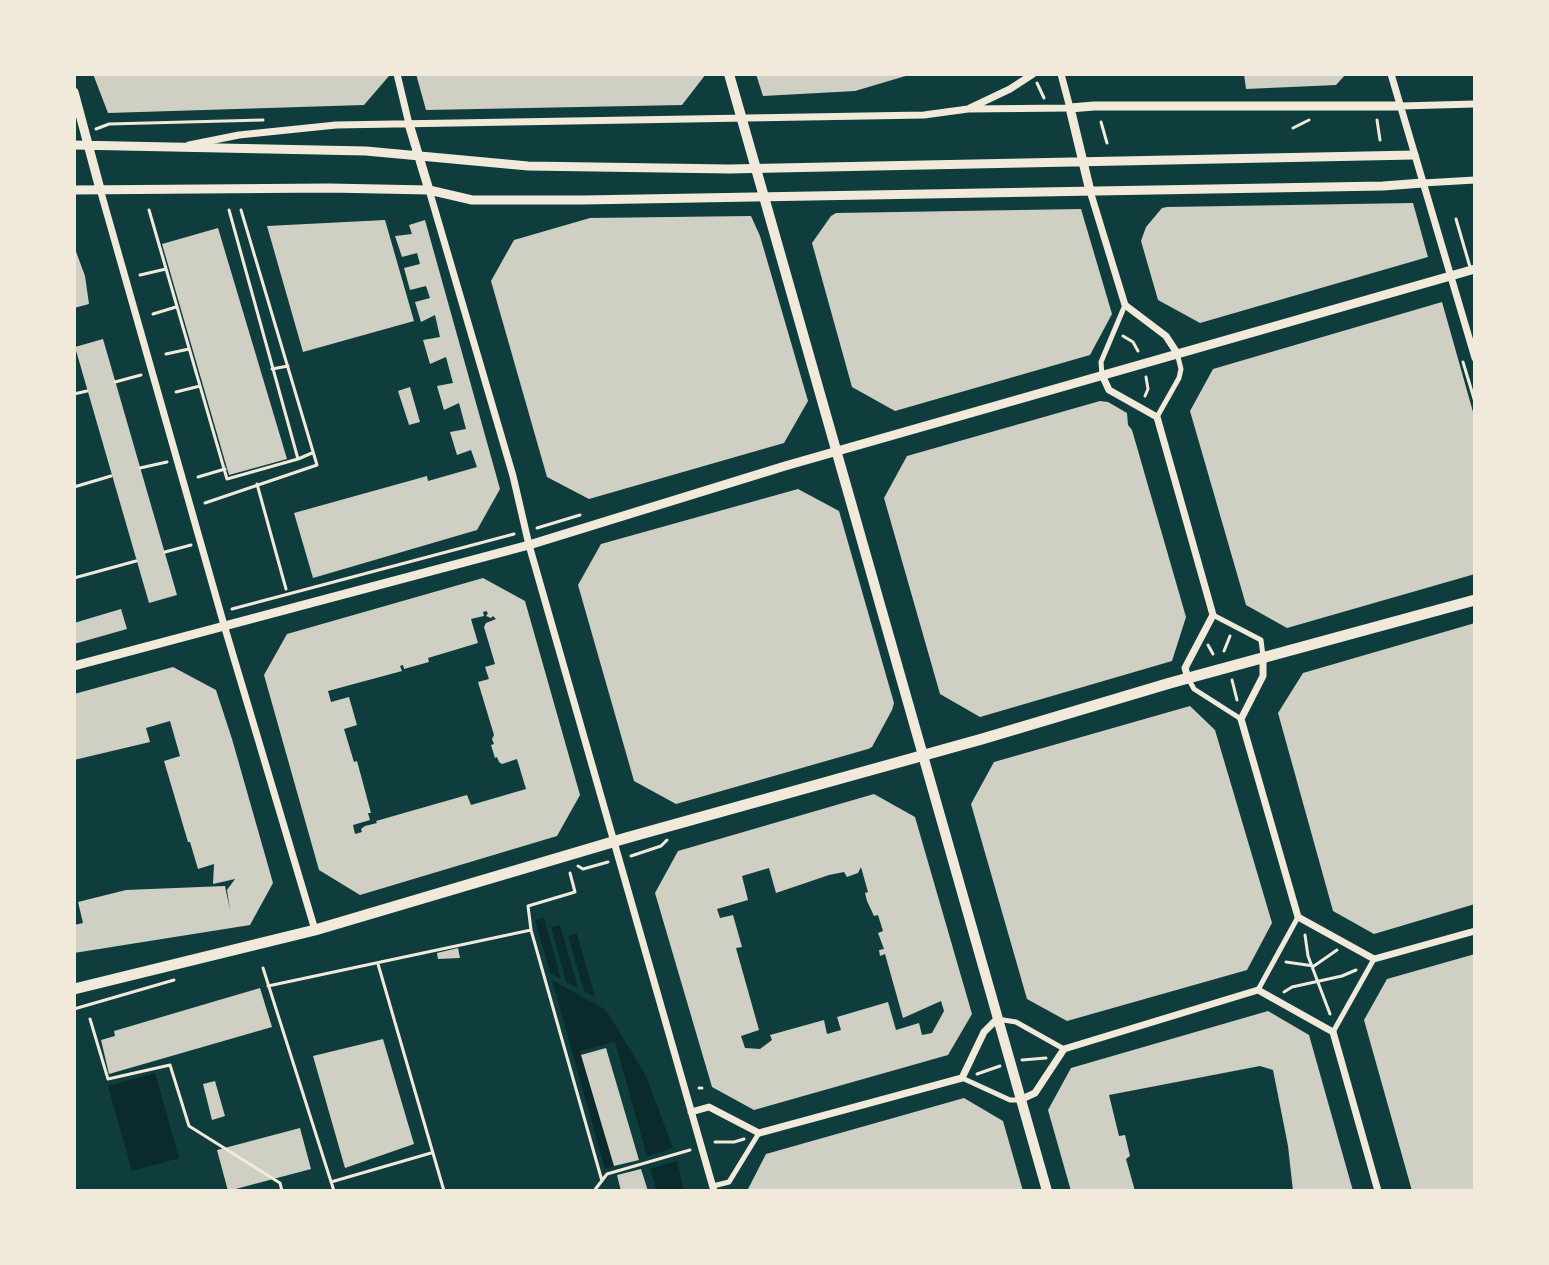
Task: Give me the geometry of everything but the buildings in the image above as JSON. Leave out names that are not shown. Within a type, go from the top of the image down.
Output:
[{"type":"main road","points":[[729,74],[1047,1191]]},
{"type":"main road","points":[[74,989],[315,930],[1188,678],[1475,600]]},
{"type":"street","points":[[397,74],[713,1189],[729,1182],[759,1133]]},
{"type":"street","points":[[968,109],[1033,74]]},
{"type":"street","points":[[1061,74],[1090,191],[1125,305],[1166,336],[1177,353],[1181,369],[1157,417],[1213,615],[1185,668],[1194,689],[1241,719],[1298,917],[1374,959],[1475,931]]},
{"type":"street","points":[[1391,74],[1475,358]]},
{"type":"street","points":[[74,92],[224,625],[315,930]]},
{"type":"street","points":[[179,147],[239,135],[299,128],[409,124],[924,115],[968,109],[1094,106],[1475,104]]},
{"type":"street","points":[[74,145],[366,151],[528,166],[755,168],[1414,155]]},
{"type":"street","points":[[74,190],[429,190],[472,200],[764,198],[1383,186],[1475,180]]},
{"type":"street","points":[[74,666],[529,545],[835,451],[1473,270]]},
{"type":"street","points":[[1125,305],[1101,362],[1102,375],[1109,390],[1157,417]]},
{"type":"street","points":[[1213,615],[1261,640],[1263,676],[1241,719]]},
{"type":"street","points":[[691,1112],[709,1107],[759,1133],[962,1078],[1010,1100],[1022,1099],[1035,1093],[1064,1049],[1258,990],[1298,917]]},
{"type":"street","points":[[1333,1032],[1374,959]]},
{"type":"street","points":[[1258,990],[1333,1032],[1378,1191]]},
{"type":"street","points":[[962,1078],[984,1032],[997,1019],[1016,1022],[1064,1049]]},
{"type":"lane","points":[[1456,219],[1473,270]]},
{"type":"path","points":[[1037,83],[1045,102]]},
{"type":"path","points":[[1376,114],[1380,140]]},
{"type":"path","points":[[86,133],[109,124],[269,119]]},
{"type":"path","points":[[1293,128],[1309,120]]},
{"type":"path","points":[[1101,122],[1107,143]]},
{"type":"path","points":[[149,210],[227,479],[312,453]]},
{"type":"path","points":[[229,210],[298,459]]},
{"type":"path","points":[[205,503],[317,465],[241,210]]},
{"type":"path","points":[[140,275],[166,269]]},
{"type":"path","points":[[153,314],[177,307]]},
{"type":"path","points":[[1113,330],[1133,342],[1138,351]]},
{"type":"path","points":[[166,354],[189,349]]},
{"type":"path","points":[[271,370],[288,366]]},
{"type":"path","points":[[1140,408],[1148,389],[1144,373]]},
{"type":"path","points":[[115,382],[141,375]]},
{"type":"path","points":[[176,392],[200,386]]},
{"type":"path","points":[[74,394],[87,391]]},
{"type":"path","points":[[140,468],[167,462]]},
{"type":"path","points":[[198,477],[225,469]]},
{"type":"path","points":[[74,487],[111,476]]},
{"type":"path","points":[[257,484],[286,589]]},
{"type":"path","points":[[230,610],[484,543]]},
{"type":"path","points":[[165,552],[191,545]]},
{"type":"path","points":[[74,578],[136,561]]},
{"type":"path","points":[[1224,651],[1235,625]]},
{"type":"path","points":[[570,873],[575,892],[528,906],[531,930],[602,1181]]},
{"type":"path","points":[[1298,917],[1306,935],[1308,956],[1332,1019],[1333,1032]]},
{"type":"path","points":[[268,986],[531,930]]},
{"type":"path","points":[[1275,958],[1314,966],[1335,952],[1343,942]]},
{"type":"path","points":[[377,963],[444,1191]]},
{"type":"path","points":[[263,968],[334,1191]]},
{"type":"path","points":[[1275,1000],[1292,987],[1342,976],[1354,970],[1366,973]]},
{"type":"path","points":[[90,1019],[108,1079],[170,1065],[189,1126],[280,1183],[282,1191]]},
{"type":"path","points":[[1022,1060],[1059,1057]]},
{"type":"path","points":[[715,1142],[734,1142],[759,1133]]},
{"type":"path","points":[[594,1191],[607,1174],[690,1150]]},
{"type":"path","points":[[331,1182],[433,1152]]},
{"type":"water","points":[[544,918],[561,979],[550,973],[535,920]]},
{"type":"water","points":[[560,925],[578,988],[566,982],[551,927]]},
{"type":"water","points":[[577,934],[595,997],[584,991],[568,936]]},
{"type":"water","points":[[552,980],[606,1010],[646,1076],[673,1148],[647,1156],[615,1042],[580,1051],[614,1166],[605,1169]]},
{"type":"water","points":[[155,1073],[179,1158],[132,1171],[108,1086]]},
{"type":"water","points":[[677,1161],[684,1191],[657,1191],[650,1169]]}]
